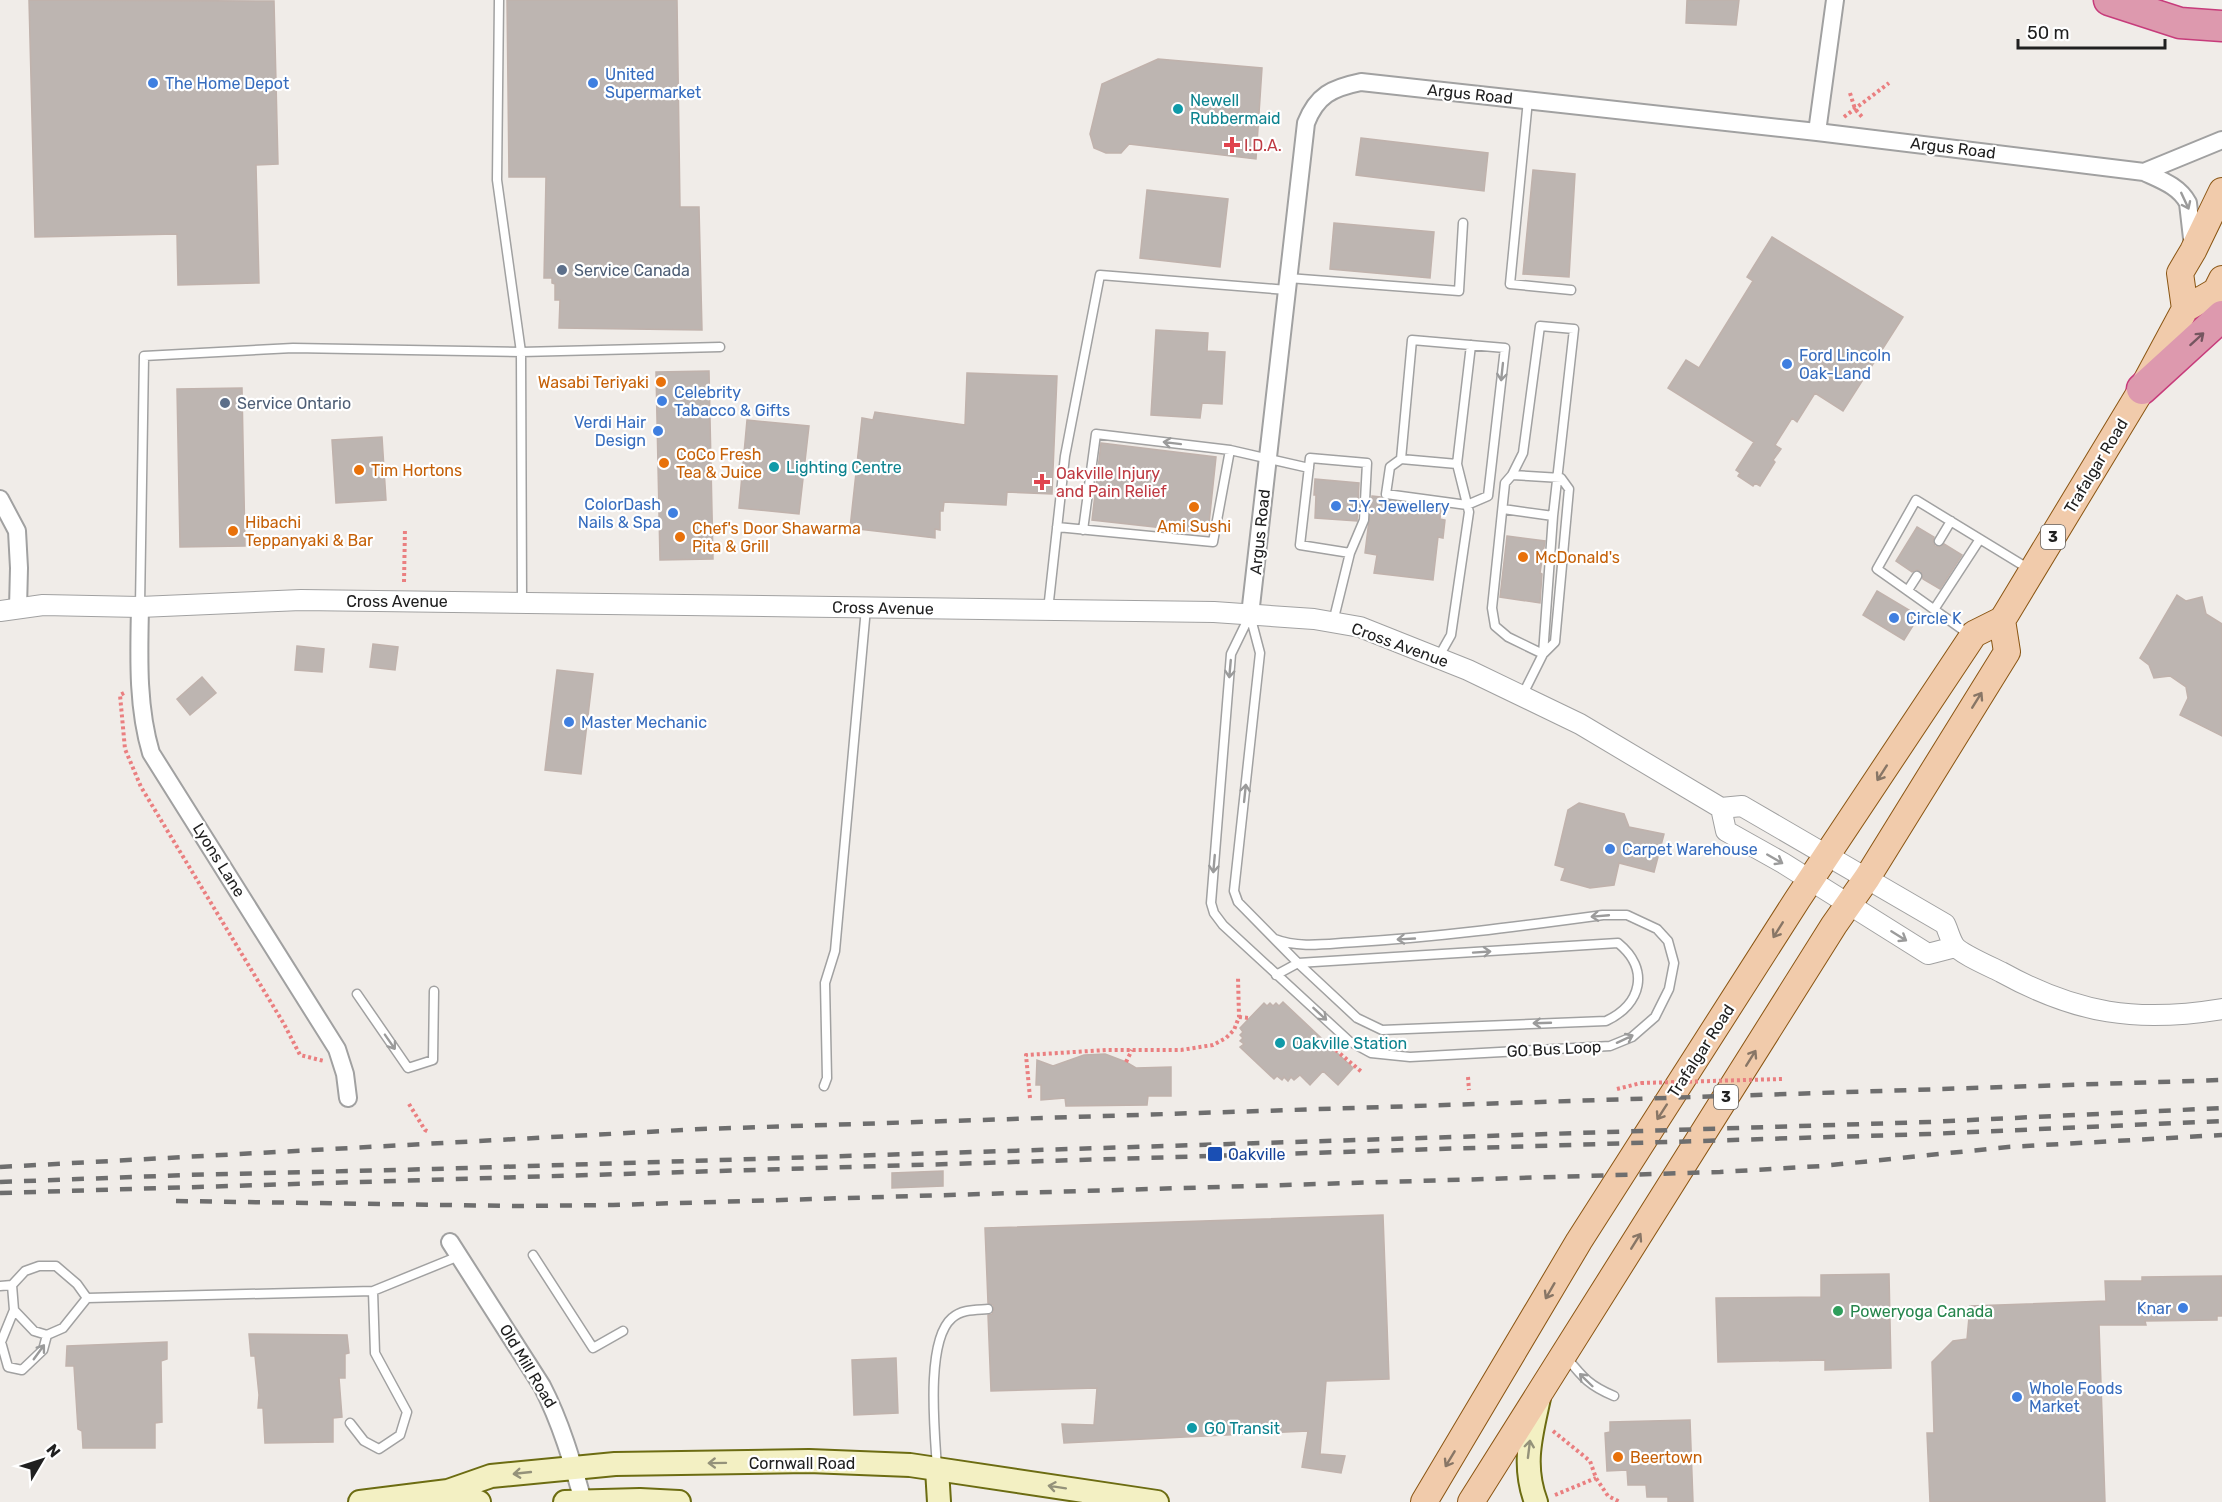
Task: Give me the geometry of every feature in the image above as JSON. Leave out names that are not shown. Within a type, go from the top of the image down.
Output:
[{"type":"highway","points":[[2109,0],[2180,23],[2222,26]]},
{"type":"highway","points":[[2142,389],[2222,316]]},
{"type":"main road","points":[[2222,191],[2180,273],[2185,309],[2216,291],[2222,279]]},
{"type":"main road","name":"Trafalgar Road","points":[[1424,1502],[1580,1241],[1810,881],[1972,636],[2002,620],[2142,389],[2185,309]]},
{"type":"main road","name":"3","points":[[1471,1502],[1828,935],[1867,878],[2007,652],[2002,620]]},
{"type":"main road","points":[[1540,1395],[1529,1445],[1527,1466],[1532,1490],[1543,1500]]},
{"type":"main road","name":"Cornwall Road","points":[[360,1502],[448,1491],[491,1476],[615,1464],[809,1461],[910,1465],[1156,1502]]},
{"type":"main road","points":[[937,1469],[939,1502]]},
{"type":"main road","name":"Cornwall Road","points":[[448,1491],[479,1502]]},
{"type":"main road","points":[[574,1501],[679,1502]]},
{"type":"street","points":[[1817,132],[1835,0]]},
{"type":"street","name":"Argus Road","points":[[1250,615],[1306,123],[1312,109],[1325,95],[1338,87],[1361,82],[1817,132],[2144,172],[2179,189],[2186,199],[2193,251]]},
{"type":"street","name":"Argus Road","points":[[2144,172],[2222,140]]},
{"type":"street","points":[[0,499],[17,531],[20,568],[9,609]]},
{"type":"street","name":"Cross Avenue","points":[[9,609],[43,605],[140,607],[301,600],[522,602],[1214,612],[1333,622],[1360,627],[1438,658],[1522,696],[1580,724],[1721,808],[1742,806],[1945,924],[1955,947]]},
{"type":"street","name":"Lyons Lane","points":[[140,607],[142,705],[145,731],[151,753],[338,1049],[345,1074],[348,1098]]},
{"type":"street","points":[[1721,808],[1726,831],[1929,954],[1955,947],[2035,991],[2122,1015],[2171,1016],[2222,1009]]},
{"type":"street","name":"Old Mill Road","points":[[454,1249],[542,1386],[555,1411],[573,1468],[574,1501]]},
{"type":"lane","points":[[500,0],[497,180],[521,352],[522,602]]},
{"type":"lane","points":[[1528,100],[1509,284],[1570,290]]},
{"type":"lane","points":[[1048,610],[1065,456],[1100,275],[1459,291],[1463,223]]},
{"type":"lane","points":[[1540,326],[1574,329],[1556,478],[1543,654],[1508,638],[1495,626],[1492,608],[1505,483],[1512,475],[1522,453],[1540,326]]},
{"type":"lane","points":[[1401,459],[1412,340],[1504,348],[1488,496],[1467,505],[1386,494],[1390,466],[1401,459],[1457,464]]},
{"type":"lane","points":[[1438,658],[1450,635],[1456,607],[1469,512],[1457,464],[1471,345]]},
{"type":"lane","points":[[140,607],[144,356],[294,348],[521,352],[720,347]]},
{"type":"lane","points":[[1083,530],[1096,434],[1230,450],[1309,468]]},
{"type":"lane","points":[[1057,527],[1213,542],[1230,450]]},
{"type":"lane","points":[[1333,622],[1350,553],[1364,520],[1367,463],[1310,458],[1300,545],[1350,553]]},
{"type":"lane","points":[[1512,475],[1561,478],[1569,489],[1556,642],[1543,654],[1522,696]]},
{"type":"lane","points":[[1972,636],[1877,569],[1916,500],[2032,571]]},
{"type":"lane","points":[[1503,509],[1553,516]]},
{"type":"lane","points":[[1939,541],[1951,521]]},
{"type":"lane","points":[[1935,608],[1980,539]]},
{"type":"lane","points":[[1908,590],[1917,576]]},
{"type":"lane","points":[[824,1086],[826,1078],[825,983],[835,951],[866,608]]},
{"type":"lane","points":[[1250,615],[1260,653],[1234,891],[1238,902],[1298,963],[1357,1018],[1382,1030],[1606,1021],[1618,1015],[1628,1005],[1637,992],[1638,975],[1631,954],[1618,943],[1298,963],[1276,975]]},
{"type":"lane","name":"GO Bus Loop","points":[[1250,615],[1231,654],[1211,903],[1214,913],[1223,925],[1349,1041],[1371,1053],[1410,1057],[1610,1046],[1632,1037],[1655,1017],[1669,989],[1674,963],[1668,941],[1657,929],[1628,915],[1603,915],[1427,938],[1306,945],[1275,939]]},
{"type":"lane","points":[[357,994],[408,1068],[432,1060],[434,991]]},
{"type":"lane","points":[[14,1310],[34,1331],[47,1335],[63,1328],[87,1298],[373,1291],[454,1249]]},
{"type":"lane","points":[[533,1255],[593,1348],[623,1331]]},
{"type":"lane","points":[[0,1286],[12,1285],[25,1271],[39,1266],[56,1266],[77,1284],[87,1298]]},
{"type":"lane","points":[[12,1285],[14,1310],[1,1342],[8,1367],[22,1370],[43,1350],[47,1335]]},
{"type":"lane","points":[[350,1423],[364,1441],[380,1449],[400,1435],[406,1412],[375,1353],[373,1291]]},
{"type":"lane","points":[[937,1469],[936,1354],[941,1335],[952,1318],[965,1311],[988,1309]]},
{"type":"lane","points":[[1565,1355],[1593,1388],[1614,1396]]},
{"type":"path","points":[[1817,132],[1841,119],[1889,83]]},
{"type":"path","points":[[1850,93],[1855,109],[1863,118]]},
{"type":"path","points":[[404,601],[405,528]]},
{"type":"path","points":[[127,691],[120,695],[125,749],[141,787],[284,1024],[300,1055],[324,1060]]},
{"type":"path","points":[[1030,1098],[1026,1055],[1181,1050],[1213,1045],[1226,1038],[1234,1030],[1239,1017],[1238,977]]},
{"type":"path","points":[[1239,1017],[1249,1018]]},
{"type":"path","points":[[1126,1062],[1132,1050]]},
{"type":"path","points":[[1468,1077],[1469,1090]]},
{"type":"path","points":[[1617,1089],[1641,1083],[1782,1079]]},
{"type":"path","points":[[409,1104],[425,1130],[429,1132]]},
{"type":"path","points":[[1551,1430],[1590,1461],[1596,1478],[1608,1496],[1620,1502]]},
{"type":"path","points":[[1543,1500],[1596,1478]]},
{"type":"building","name":"The Home Depot","points":[[29,0],[274,1],[278,164],[256,165],[259,283],[178,285],[177,234],[35,237]]},
{"type":"building","points":[[507,0],[677,0],[680,207],[699,207],[702,330],[559,328],[560,300],[555,300],[555,284],[552,283],[552,278],[544,278],[546,177],[509,177]]},
{"type":"building","points":[[1687,0],[1739,0],[1736,25],[1686,23]]},
{"type":"building","name":"Newell Rubbermaid","points":[[1158,59],[1262,68],[1256,159],[1129,144],[1121,153],[1106,153],[1094,148],[1090,134],[1102,84]]},
{"type":"building","points":[[1361,138],[1488,153],[1484,191],[1356,175]]},
{"type":"building","points":[[1533,170],[1575,174],[1569,277],[1523,274]]},
{"type":"building","points":[[1147,190],[1228,199],[1220,267],[1140,258]]},
{"type":"building","points":[[1334,223],[1434,232],[1430,278],[1330,269]]},
{"type":"building","name":"Ford Lincoln Oak-Land","points":[[1772,237],[1903,317],[1843,411],[1815,393],[1797,422],[1792,418],[1775,445],[1781,449],[1760,486],[1755,483],[1753,486],[1738,476],[1740,473],[1736,470],[1754,442],[1668,388],[1686,360],[1699,368],[1753,281],[1747,277]]},
{"type":"building","points":[[1156,330],[1208,333],[1207,351],[1225,352],[1222,404],[1202,403],[1200,418],[1151,415]]},
{"type":"building","points":[[709,371],[713,559],[660,560],[656,372]]},
{"type":"building","points":[[967,373],[1057,376],[1052,494],[1007,492],[1006,505],[944,502],[943,511],[940,511],[940,530],[935,529],[935,538],[850,528],[862,418],[873,420],[875,412],[965,425]]},
{"type":"building","points":[[242,388],[245,546],[180,547],[177,389]]},
{"type":"building","name":"Lighting Centre","points":[[747,420],[809,426],[799,514],[739,508]]},
{"type":"building","name":"Tim Hortons","points":[[382,437],[386,500],[336,503],[332,440]]},
{"type":"building","points":[[1101,443],[1216,457],[1208,533],[1092,520]]},
{"type":"building","name":"J.Y. Jewellery","points":[[1315,479],[1359,483],[1357,521],[1315,518]]},
{"type":"building","points":[[1372,496],[1441,508],[1440,519],[1445,520],[1443,538],[1438,537],[1433,580],[1374,573],[1377,555],[1365,553]]},
{"type":"building","points":[[1917,527],[1934,537],[1935,546],[1939,547],[1944,544],[1962,555],[1940,589],[1923,579],[1921,571],[1912,572],[1896,561]]},
{"type":"building","name":"McDonald's","points":[[1507,536],[1545,541],[1540,573],[1542,574],[1540,603],[1500,597]]},
{"type":"building","points":[[1877,591],[1919,616],[1904,640],[1863,615]]},
{"type":"building","points":[[2177,595],[2186,601],[2202,597],[2206,614],[2222,624],[2222,736],[2180,715],[2188,698],[2186,687],[2170,676],[2154,678],[2149,665],[2140,658]]},
{"type":"building","points":[[373,644],[398,647],[395,670],[370,667]]},
{"type":"building","points":[[297,646],[324,649],[322,672],[295,670]]},
{"type":"building","name":"Master Mechanic","points":[[557,670],[593,674],[581,774],[545,770]]},
{"type":"building","points":[[202,677],[216,693],[190,715],[177,699]]},
{"type":"building","name":"Carpet Warehouse","points":[[1579,803],[1624,814],[1629,827],[1664,834],[1654,872],[1619,863],[1614,885],[1590,888],[1561,880],[1565,868],[1555,865],[1568,810]]},
{"type":"building","name":"Oakville Station","points":[[1283,1002],[1353,1068],[1338,1085],[1323,1071],[1310,1085],[1300,1075],[1294,1080],[1291,1077],[1288,1081],[1284,1077],[1282,1080],[1277,1076],[1274,1079],[1240,1047],[1244,1044],[1240,1041],[1243,1038],[1240,1035],[1243,1032],[1240,1028],[1264,1003],[1267,1006],[1270,1003],[1273,1006],[1276,1003],[1279,1006]]},
{"type":"building","points":[[1105,1054],[1136,1068],[1171,1067],[1171,1096],[1148,1096],[1147,1105],[1066,1106],[1065,1098],[1041,1100],[1041,1085],[1036,1085],[1037,1060],[1053,1066],[1084,1055]]},
{"type":"building","points":[[943,1171],[943,1186],[892,1188],[892,1173]]},
{"type":"building","points":[[1383,1215],[1389,1379],[1326,1381],[1320,1454],[1345,1456],[1341,1473],[1302,1467],[1308,1431],[1064,1443],[1062,1424],[1094,1425],[1097,1388],[991,1391],[988,1315],[992,1314],[994,1309],[993,1305],[988,1303],[985,1228]]},
{"type":"building","points":[[1889,1274],[1891,1368],[1825,1370],[1825,1360],[1718,1362],[1716,1298],[1821,1297],[1821,1275]]},
{"type":"building","name":"Whole Foods Market","points":[[2222,1276],[2222,1316],[2217,1316],[2217,1320],[2145,1321],[2146,1325],[2099,1325],[2105,1502],[1930,1502],[1927,1433],[1934,1433],[1932,1362],[1953,1341],[1967,1339],[1970,1306],[2106,1301],[2105,1281],[2142,1281],[2142,1277]]},
{"type":"building","points":[[249,1334],[347,1335],[349,1353],[345,1354],[345,1378],[339,1378],[342,1417],[333,1418],[333,1442],[265,1443],[263,1408],[258,1408],[255,1356],[251,1356]]},
{"type":"building","points":[[167,1342],[167,1359],[161,1361],[162,1422],[155,1423],[155,1448],[83,1448],[82,1431],[78,1429],[74,1366],[66,1366],[67,1346]]},
{"type":"building","points":[[896,1358],[898,1413],[854,1415],[852,1360]]},
{"type":"building","points":[[1690,1420],[1693,1502],[1668,1502],[1668,1497],[1647,1497],[1646,1485],[1628,1485],[1627,1470],[1607,1471],[1605,1433],[1610,1432],[1610,1422]]},
{"type":"railway","points":[[0,1167],[701,1129],[2222,1080]]},
{"type":"railway","points":[[0,1182],[1929,1122],[2222,1108]]},
{"type":"railway","points":[[0,1193],[1929,1134],[2222,1121]]},
{"type":"railway","points":[[176,1201],[516,1206],[613,1205],[1720,1172],[1822,1166],[2008,1147],[2222,1135]]},
{"type":"place","name":"The Home Depot","points":[[153,83]]},
{"type":"place","name":"United Supermarket","points":[[593,83]]},
{"type":"place","name":"Newell Rubbermaid","points":[[1178,109]]},
{"type":"place","name":"I.D.A.","points":[[1232,145]]},
{"type":"place","name":"Service Canada","points":[[562,270]]},
{"type":"place","name":"Ford Lincoln Oak-Land","points":[[1787,364]]},
{"type":"place","name":"Wasabi Teriyaki","points":[[661,382]]},
{"type":"place","name":"Celebrity Tabacco & Gifts","points":[[662,401]]},
{"type":"place","name":"Service Ontario","points":[[225,403]]},
{"type":"place","name":"Verdi Hair Design","points":[[658,431]]},
{"type":"place","name":"CoCo Fresh Tea & Juice","points":[[664,463]]},
{"type":"place","name":"Lighting Centre","points":[[774,467]]},
{"type":"place","name":"Tim Hortons","points":[[359,470]]},
{"type":"place","name":"Oakville Injury and Pain Relief","points":[[1042,482]]},
{"type":"place","name":"J.Y. Jewellery","points":[[1336,506]]},
{"type":"place","name":"Ami Sushi","points":[[1194,507]]},
{"type":"place","name":"ColorDash Nails & Spa","points":[[673,513]]},
{"type":"place","name":"Hibachi Teppanyaki & Bar","points":[[233,531]]},
{"type":"place","name":"Chef's Door Shawarma Pita & Grill","points":[[680,537]]},
{"type":"place","name":"McDonald's","points":[[1523,557]]},
{"type":"place","name":"Circle K","points":[[1894,618]]},
{"type":"place","name":"Master Mechanic","points":[[569,722]]},
{"type":"place","name":"Carpet Warehouse","points":[[1610,849]]},
{"type":"place","name":"Oakville Station","points":[[1280,1043]]},
{"type":"place","name":"Oakville","points":[[1215,1154]]},
{"type":"place","name":"Knar","points":[[2183,1308]]},
{"type":"place","name":"Poweryoga Canada","points":[[1838,1311]]},
{"type":"place","name":"Whole Foods Market","points":[[2017,1397]]},
{"type":"place","name":"GO Transit","points":[[1192,1428]]},
{"type":"place","name":"Beertown","points":[[1618,1457]]}]
